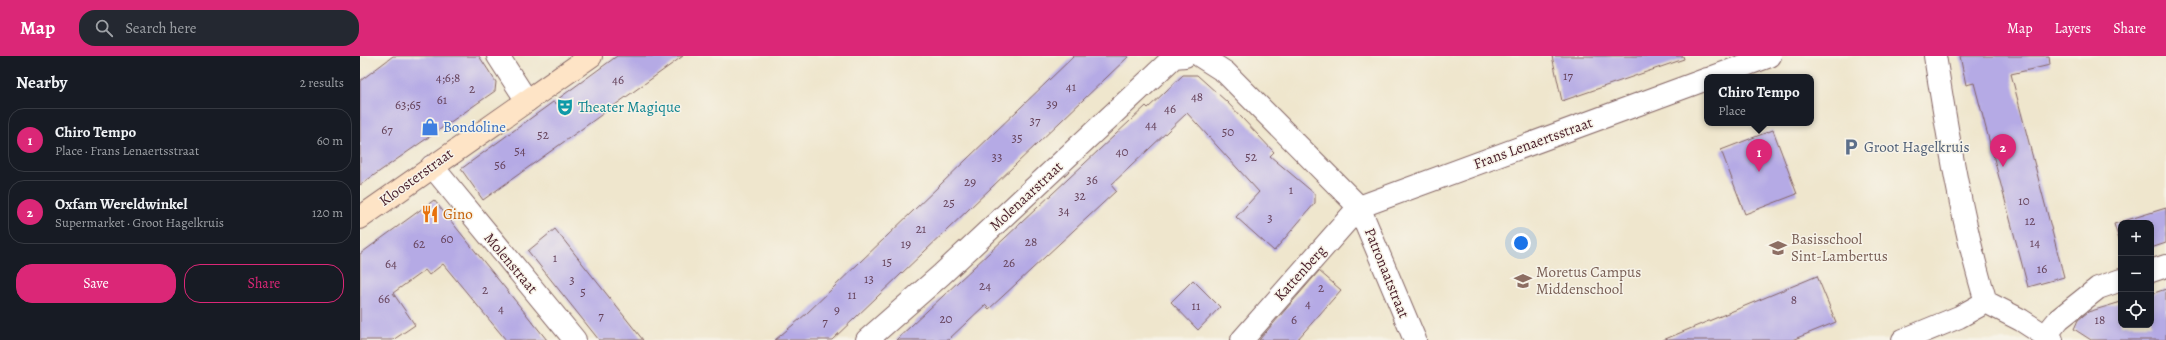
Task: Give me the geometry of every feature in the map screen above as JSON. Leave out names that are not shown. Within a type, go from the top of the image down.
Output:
[{"type":"main road","name":"Kloosterstraat","points":[[360,218],[432,166],[591,56]]},
{"type":"street","points":[[498,56],[527,101]]},
{"type":"street","name":"Molenaarstraat","points":[[867,340],[947,270],[1174,57],[1185,56]]},
{"type":"street","points":[[1200,56],[1225,72],[1359,206]]},
{"type":"street","points":[[1721,74],[1770,56]]},
{"type":"street","points":[[1935,56],[1944,113],[1973,256],[1986,302],[2049,338],[2059,319],[2098,288],[2118,281]]},
{"type":"street","name":"Frans Lenaertsstraat","points":[[1359,206],[1704,80]]},
{"type":"street","name":"Molenstraat","points":[[432,166],[575,340]]},
{"type":"street","name":"Kattenberg","points":[[1242,340],[1359,206]]},
{"type":"street","name":"Patronaatstraat","points":[[1359,206],[1414,340]]},
{"type":"street","points":[[2154,270],[2166,266]]},
{"type":"street","points":[[1903,340],[1959,317],[1986,302]]},
{"type":"building","points":[[393,56],[479,56],[496,82],[495,91],[360,185],[360,81]]},
{"type":"building","points":[[617,56],[683,56],[483,200],[461,169],[553,102],[563,106],[558,99]]},
{"type":"building","points":[[1074,56],[1129,56],[832,340],[775,340],[806,314]]},
{"type":"building","points":[[1552,56],[1683,56],[1684,59],[1562,101]]},
{"type":"building","points":[[1960,56],[2049,56],[2050,65],[2011,74],[2064,277],[2028,287],[1974,83],[1966,85]]},
{"type":"building","points":[[1183,75],[1197,75],[1227,102],[1274,152],[1270,156],[1315,194],[1315,203],[1274,251],[1236,217],[1259,192],[1187,113],[1111,185],[1116,191],[989,309],[985,305],[948,340],[896,340],[1146,106],[1148,108]]},
{"type":"building","points":[[1773,130],[1797,194],[1745,214],[1721,150]]},
{"type":"building","points":[[434,200],[547,340],[506,340],[443,264],[429,275],[425,270],[393,293],[415,325],[393,340],[360,340],[360,254]]},
{"type":"building","points":[[2166,208],[2166,243],[2154,247],[2154,220],[2127,220]]},
{"type":"building","points":[[2118,223],[2118,237],[2114,224]]},
{"type":"building","points":[[555,229],[643,340],[599,340],[528,251]]},
{"type":"building","points":[[1319,271],[1341,290],[1297,340],[1259,340]]},
{"type":"building","points":[[1817,276],[1836,322],[1792,340],[1663,340]]},
{"type":"building","points":[[1193,280],[1220,307],[1198,330],[1171,302]]},
{"type":"building","points":[[2166,289],[2166,340],[2091,340],[2074,329],[2078,320],[2088,312],[2118,303],[2118,328],[2154,328],[2154,293]]},
{"type":"place","name":"Theater Magique","points":[[565,107]]},
{"type":"place","name":"Bondoline","points":[[430,127]]},
{"type":"place","name":"Groot Hagelkruis","points":[[1851,147]]},
{"type":"place","name":"Oxfam Wereldwinkel","points":[[2003,167]]},
{"type":"place","name":"Chiro Tempo","points":[[1759,172]]},
{"type":"place","name":"Gino","points":[[430,214]]},
{"type":"place","name":"Basisschool Sint-Lambertus","points":[[1778,248]]},
{"type":"place","name":"Moretus Campus Middenschool","points":[[1523,281]]}]
